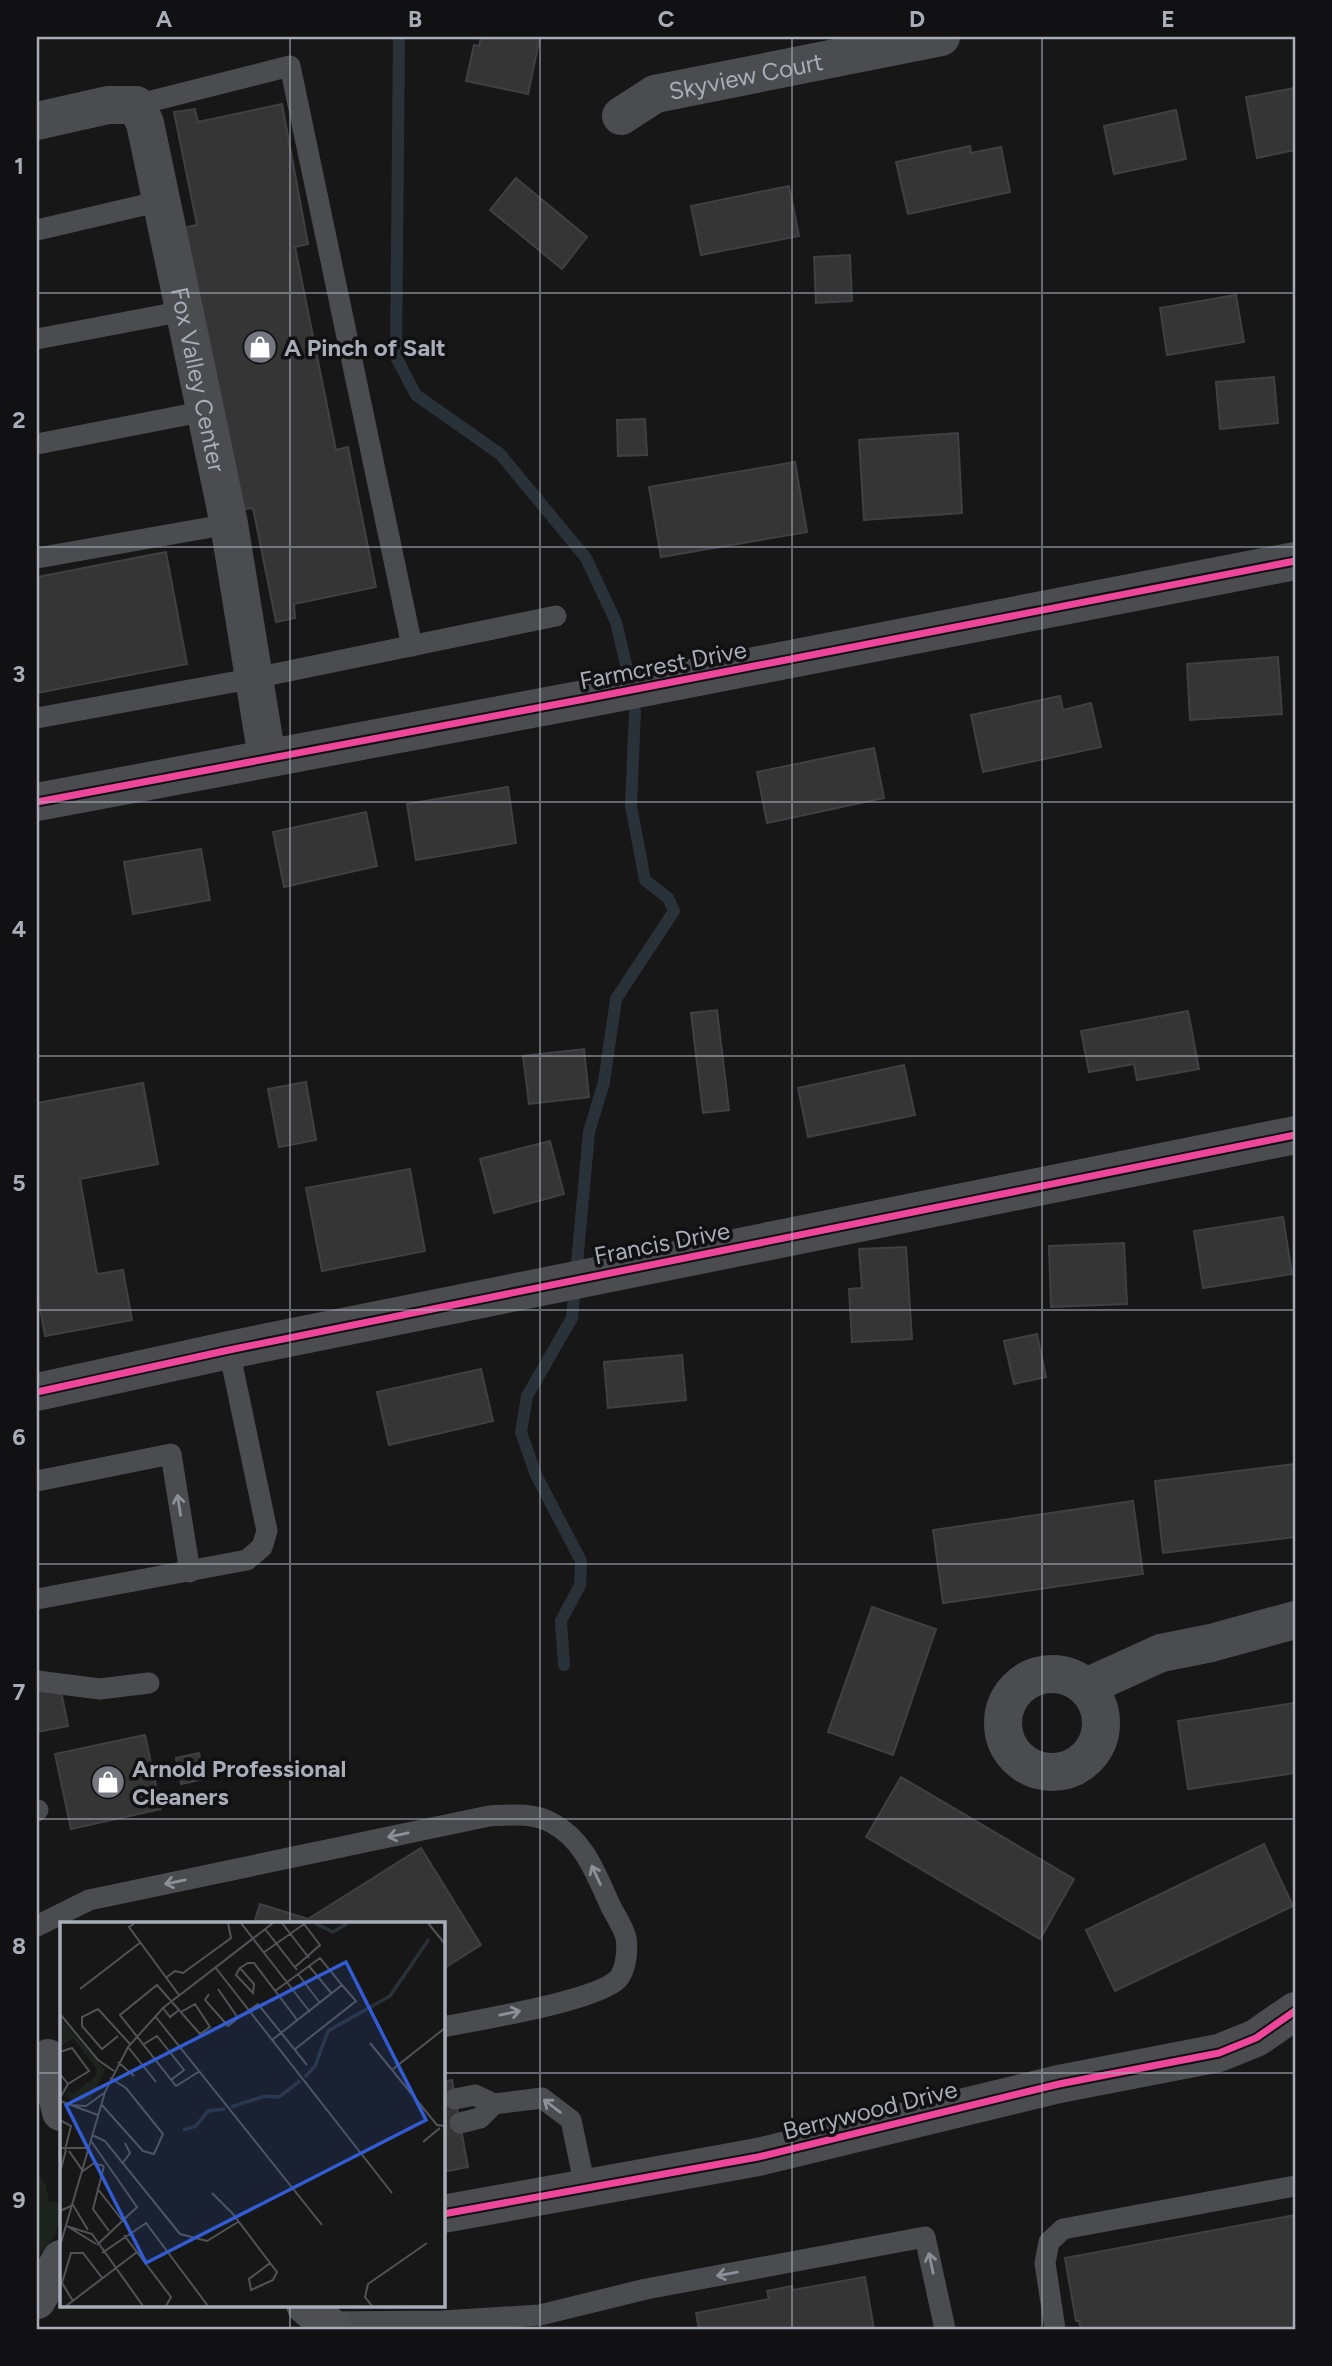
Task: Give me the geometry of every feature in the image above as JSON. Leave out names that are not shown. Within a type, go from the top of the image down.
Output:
[{"type":"main road","points":[[49,2058],[60,2108]]},
{"type":"main road","points":[[37,2300],[60,2261]]},
{"type":"street","name":"Skyview Court","points":[[621,116],[655,94],[875,43],[942,37]]},
{"type":"street","points":[[37,121],[108,105],[136,106]]},
{"type":"street","name":"Fox Valley Center","points":[[136,106],[145,123],[229,524],[267,758]]},
{"type":"street","name":"Farmcrest Drive","points":[[37,802],[1295,561]]},
{"type":"street","name":"Francis Drive","points":[[37,1392],[229,1350],[1295,1135]]},
{"type":"street","points":[[1086,1687],[1161,1653],[1211,1643],[1295,1620]]},
{"type":"street","name":"Berrywood Drive","points":[[444,2214],[758,2157],[1059,2084],[1219,2053],[1256,2038],[1295,2011]]},
{"type":"lane","points":[[136,106],[290,66],[412,646]]},
{"type":"lane","points":[[37,230],[161,201]]},
{"type":"lane","points":[[37,339],[184,310]]},
{"type":"lane","points":[[37,444],[206,411]]},
{"type":"lane","points":[[37,558],[229,524]]},
{"type":"lane","points":[[37,718],[255,678],[556,616]]},
{"type":"lane","points":[[37,1600],[247,1560],[262,1547],[267,1531],[229,1350]]},
{"type":"lane","points":[[37,1480],[170,1454],[190,1572]]},
{"type":"lane","points":[[37,1681],[100,1689],[149,1683]]},
{"type":"lane","points":[[37,1926],[89,1900],[489,1816],[521,1814],[550,1822],[571,1836],[590,1861],[626,1938],[625,1963],[621,1976],[612,1984],[569,2001],[444,2027]]},
{"type":"lane","points":[[455,2099],[475,2095],[494,2104],[542,2098],[571,2120],[585,2187]]},
{"type":"lane","points":[[460,2123],[480,2118],[494,2104]]},
{"type":"lane","points":[[1055,2329],[1045,2263],[1049,2242],[1063,2229],[1295,2186]]},
{"type":"lane","points":[[521,2329],[646,2289],[925,2237],[945,2329]]},
{"type":"lane","points":[[37,2316],[60,2298]]},
{"type":"lane","points":[[321,2319],[547,2322]]},
{"type":"shaded area","points":[[37,2171],[46,2186],[49,2202],[60,2202],[60,2218],[56,2232],[37,2257]]},
{"type":"building","points":[[481,37],[540,37],[528,94],[466,81],[474,45],[479,46]]},
{"type":"building","points":[[1295,88],[1295,150],[1257,158],[1246,97]]},
{"type":"building","name":"A Pinch of Salt","points":[[282,104],[308,244],[295,247],[336,450],[348,447],[376,587],[294,604],[295,618],[276,622],[253,508],[238,510],[181,228],[197,225],[174,112],[195,109],[198,122]]},
{"type":"building","points":[[1176,110],[1186,159],[1114,174],[1104,126]]},
{"type":"building","points":[[970,146],[971,153],[1001,147],[1010,192],[908,214],[896,162]]},
{"type":"building","points":[[516,178],[587,237],[562,269],[490,210]]},
{"type":"building","points":[[789,186],[799,236],[701,255],[691,206]]},
{"type":"building","points":[[850,255],[852,301],[816,303],[814,257]]},
{"type":"building","points":[[1236,295],[1244,342],[1167,355],[1160,308]]},
{"type":"building","points":[[1274,377],[1278,423],[1220,429],[1216,382]]},
{"type":"building","points":[[645,419],[647,455],[618,456],[617,420]]},
{"type":"building","points":[[958,433],[962,513],[864,520],[859,440]]},
{"type":"building","points":[[795,462],[807,532],[661,557],[649,487]]},
{"type":"building","points":[[166,552],[187,664],[37,693],[37,577]]},
{"type":"building","points":[[1278,657],[1282,714],[1190,720],[1187,664]]},
{"type":"building","points":[[1060,696],[1063,710],[1091,703],[1101,747],[983,772],[971,715]]},
{"type":"building","points":[[874,748],[884,798],[767,823],[757,772]]},
{"type":"building","points":[[508,787],[516,843],[416,860],[407,804]]},
{"type":"building","points":[[366,812],[377,866],[284,887],[273,832]]},
{"type":"building","points":[[201,849],[210,900],[133,914],[124,862]]},
{"type":"building","points":[[717,1010],[729,1110],[703,1113],[691,1013]]},
{"type":"building","points":[[1188,1011],[1199,1069],[1137,1080],[1134,1064],[1089,1072],[1081,1031]]},
{"type":"building","points":[[584,1049],[589,1097],[529,1104],[523,1056]]},
{"type":"building","points":[[904,1065],[915,1115],[808,1137],[798,1088]]},
{"type":"building","points":[[306,1082],[316,1140],[279,1147],[268,1089]]},
{"type":"building","points":[[143,1083],[158,1164],[80,1179],[97,1274],[123,1270],[132,1320],[45,1336],[37,1291],[37,1103]]},
{"type":"building","points":[[550,1141],[564,1194],[494,1213],[480,1159]]},
{"type":"building","points":[[410,1169],[425,1251],[322,1271],[306,1188]]},
{"type":"building","points":[[1283,1217],[1292,1274],[1203,1288],[1194,1231]]},
{"type":"building","points":[[1124,1243],[1127,1304],[1051,1307],[1049,1246]]},
{"type":"building","points":[[906,1247],[912,1339],[852,1342],[849,1289],[862,1288],[859,1249]]},
{"type":"building","points":[[1037,1334],[1046,1377],[1014,1384],[1004,1341]]},
{"type":"building","points":[[682,1355],[686,1400],[608,1408],[604,1362]]},
{"type":"building","points":[[481,1369],[493,1421],[389,1445],[377,1392]]},
{"type":"building","points":[[1295,1464],[1295,1537],[1163,1553],[1155,1481]]},
{"type":"building","points":[[1133,1501],[1143,1574],[943,1603],[933,1530]]},
{"type":"building","points":[[872,1607],[936,1629],[893,1755],[828,1732]]},
{"type":"building","points":[[60,1686],[68,1726],[37,1732],[37,1691]]},
{"type":"building","points":[[1295,1703],[1295,1773],[1188,1789],[1178,1721]]},
{"type":"building","name":"Arnold Professional Cleaners","points":[[145,1735],[161,1809],[71,1829],[55,1754]]},
{"type":"building","points":[[199,1753],[204,1779],[181,1784],[176,1758]]},
{"type":"building","points":[[901,1777],[1074,1879],[1040,1939],[866,1837]]},
{"type":"building","points":[[1264,1844],[1293,1906],[1115,1991],[1086,1930]]},
{"type":"building","points":[[421,1848],[481,1945],[444,1968],[444,1922],[254,1922],[260,1904],[308,1919]]},
{"type":"building","points":[[452,2080],[468,2167],[444,2172],[444,2082]]},
{"type":"building","points":[[1295,2215],[1295,2329],[1081,2329],[1079,2321],[1076,2321],[1065,2258]]},
{"type":"building","points":[[865,2277],[874,2329],[699,2329],[696,2313],[769,2299],[767,2291],[792,2286],[793,2290]]},
{"type":"waterway","points":[[399,37],[396,357],[416,395],[500,454],[586,558],[616,622],[629,677]]},
{"type":"waterway","points":[[564,1665],[561,1621],[580,1585],[581,1561],[536,1475],[521,1432],[527,1396],[572,1318],[589,1132],[604,1082],[616,999],[674,911],[668,898],[645,880],[631,806],[635,711]]},
{"type":"cycle path","points":[[37,802],[1295,561]]},
{"type":"cycle path","points":[[37,1392],[229,1350],[1295,1135]]},
{"type":"cycle path","points":[[444,2214],[758,2157],[1059,2084],[1219,2053],[1256,2038],[1295,2011]]},
{"type":"place","name":"A Pinch of Salt","points":[[260,347]]},
{"type":"place","name":"Arnold Professional Cleaners","points":[[108,1782]]}]
